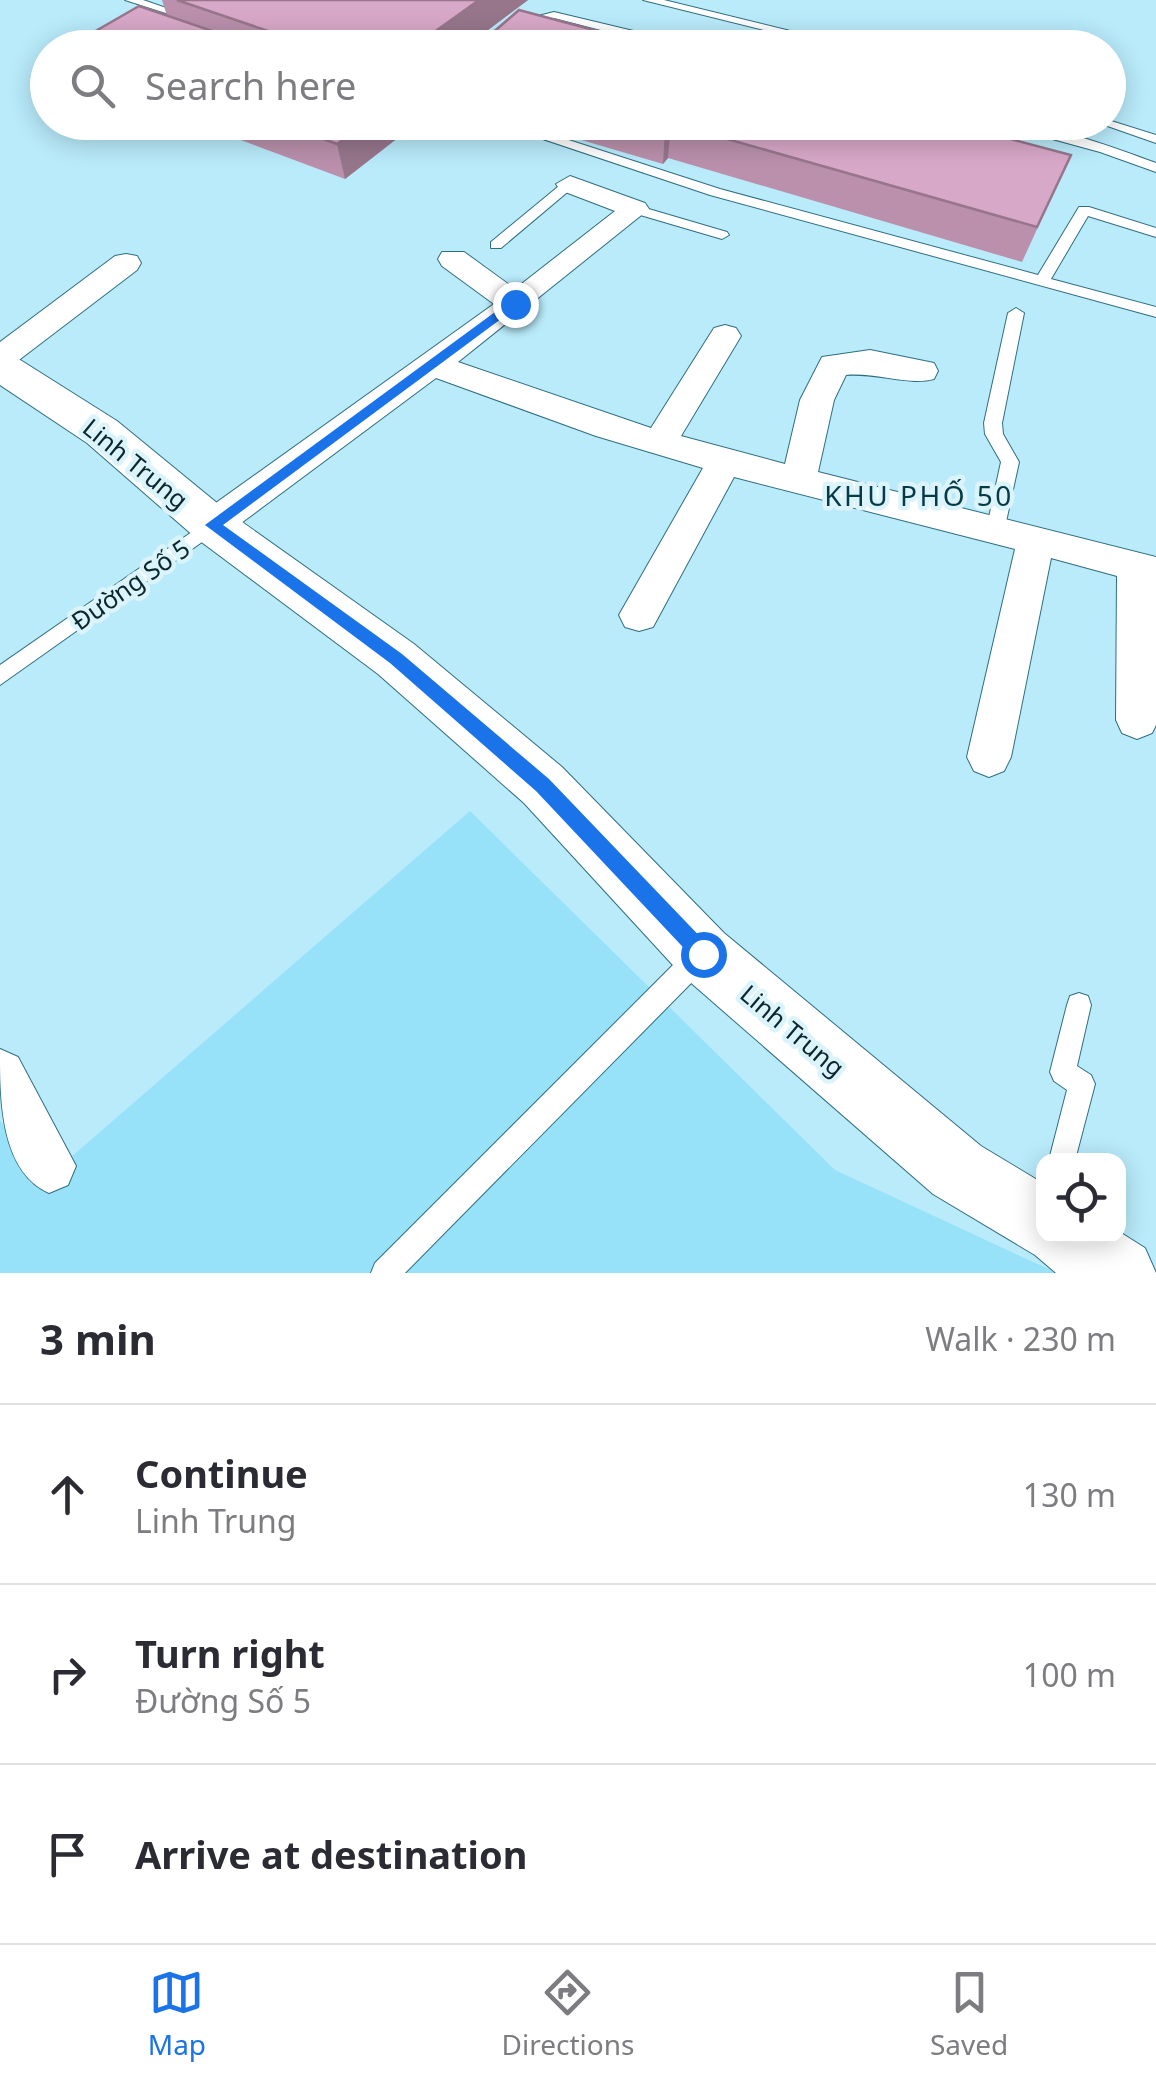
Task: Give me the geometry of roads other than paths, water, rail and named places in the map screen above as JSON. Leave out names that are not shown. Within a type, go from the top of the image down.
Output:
[{"type":"street","points":[[570,184],[635,209]]},
{"type":"street","name":"Đường Số 5","points":[[212,525],[515,304],[635,209]]},
{"type":"street","points":[[453,259],[515,304]]},
{"type":"street","points":[[0,362],[126,264]]},
{"type":"street","points":[[660,442],[725,336]]},
{"type":"street","points":[[798,482],[817,400],[834,365],[870,361],[922,371]]},
{"type":"street","name":"Linh Trung","points":[[0,362],[102,432],[212,525],[396,658],[543,785],[703,954],[958,1170],[1036,1216]]},
{"type":"street","points":[[431,364],[516,399],[725,462],[1146,569],[1138,720]]},
{"type":"street","points":[[639,615],[725,462]]},
{"type":"street","points":[[988,758],[1036,541]]},
{"type":"street","points":[[0,1075],[49,1166]]},
{"type":"street","name":"Linh Trung","points":[[1076,1243],[1120,1273]]},
{"type":"lane","points":[[132,0],[172,12]]},
{"type":"lane","points":[[524,30],[559,0]]},
{"type":"lane","points":[[650,0],[777,30]]},
{"type":"lane","points":[[538,18],[554,15],[615,30]]},
{"type":"lane","points":[[1126,130],[1156,139]]},
{"type":"lane","points":[[554,140],[715,192],[1156,312]]},
{"type":"lane","points":[[1069,140],[1156,168]]},
{"type":"lane","points":[[496,245],[570,184]]},
{"type":"lane","points":[[635,209],[722,235]]},
{"type":"lane","points":[[1043,280],[1084,210],[1156,233]]},
{"type":"lane","points":[[995,531],[1010,462],[994,434],[994,423],[1016,313]]},
{"type":"lane","name":"Đường Số 5","points":[[0,676],[212,525]]},
{"type":"lane","points":[[385,1273],[703,954]]},
{"type":"lane","points":[[1064,1153],[1082,1084],[1063,1072],[1079,1006]]},
{"type":"district","name":"KHU PHỐ 50","points":[[919,495]]}]
